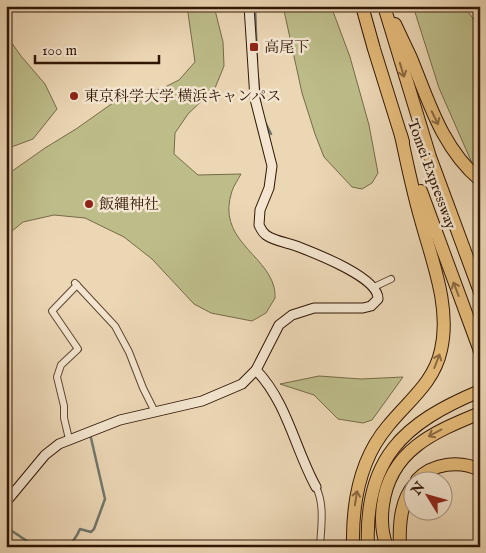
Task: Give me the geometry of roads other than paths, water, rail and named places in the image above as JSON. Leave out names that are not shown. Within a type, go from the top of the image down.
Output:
[{"type":"highway","name":"Tomei Expressway","points":[[362,6],[401,135],[480,350]]},
{"type":"highway","name":"Tomei Expressway","points":[[385,6],[430,157],[480,292]]},
{"type":"highway","points":[[385,6],[410,57],[434,117],[463,164],[480,180]]},
{"type":"highway","points":[[353,547],[356,501],[363,470],[370,453],[388,425],[430,378],[437,363],[444,336],[442,308],[436,278],[401,135]]},
{"type":"highway","points":[[368,547],[367,514],[372,488],[384,462],[394,448],[414,426],[427,417],[456,401],[480,391]]},
{"type":"highway","points":[[394,448],[417,428],[480,398]]},
{"type":"highway","points":[[388,547],[382,527],[382,509],[384,494],[396,467],[404,457],[424,440],[437,432],[480,414]]},
{"type":"highway","points":[[430,470],[450,464],[463,464],[480,470]]},
{"type":"highway","points":[[400,547],[400,521],[404,501]]},
{"type":"street","points":[[6,502],[45,455],[69,439],[120,420],[192,404],[242,384],[256,370],[273,334],[282,321],[292,315],[314,308],[363,308],[371,306],[378,299],[378,293],[374,287],[340,265],[315,253],[267,236],[259,225],[260,210],[269,188],[272,166],[255,99],[249,6]]},
{"type":"street","points":[[374,287],[391,279]]},
{"type":"street","points":[[69,439],[58,377],[61,365],[78,348],[52,311],[76,284],[115,326],[130,352],[143,388],[155,412]]},
{"type":"street","points":[[256,370],[274,392],[306,469],[320,495],[320,547]]},
{"type":"waterway","points":[[255,6],[257,62]]},
{"type":"waterway","points":[[258,78],[260,102]]},
{"type":"waterway","points":[[266,124],[271,134]]},
{"type":"waterway","points":[[69,547],[80,529],[91,532],[94,529],[105,499],[91,438]]},
{"type":"waterway","points":[[6,527],[36,547]]},
{"type":"place","name":"高尾下","points":[[254,47]]},
{"type":"place","name":"東京科学大学 横浜キャンパス","points":[[74,96]]},
{"type":"place","name":"飯縄神社","points":[[89,204]]}]
